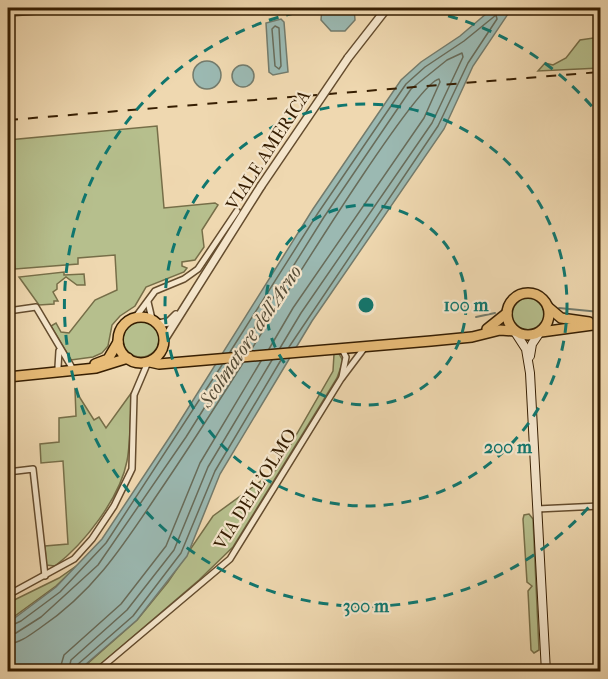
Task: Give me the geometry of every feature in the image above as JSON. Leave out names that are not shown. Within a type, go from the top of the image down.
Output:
[{"type":"main road","points":[[335,349],[341,345],[478,331],[494,325],[507,313],[514,299],[526,293],[540,296],[548,307],[561,318],[600,323]]},
{"type":"main road","points":[[530,373],[532,344],[549,321],[548,307]]},
{"type":"main road","points":[[507,313],[509,325],[521,340],[527,353],[530,373],[546,672]]},
{"type":"main road","points":[[8,372],[104,361],[112,354],[122,327],[135,318],[155,321],[175,361]]},
{"type":"main road","points":[[474,336],[500,330],[515,331],[528,336],[540,332],[600,323]]},
{"type":"main road","points":[[531,356],[541,340],[560,329]]},
{"type":"main road","points":[[8,377],[96,369],[128,358],[149,362],[175,361],[503,334],[521,340]]},
{"type":"main road","points":[[118,342],[128,358]]},
{"type":"main road","points":[[149,362],[159,355],[164,342]]},
{"type":"street","points":[[8,12],[64,8]]},
{"type":"street","name":"VIALE AMERICA","points":[[164,342],[261,186],[383,10]]},
{"type":"street","points":[[135,318],[155,291],[188,278],[198,269],[237,211]]},
{"type":"street","points":[[149,297],[148,308],[155,321],[171,320],[186,304]]},
{"type":"street","points":[[8,311],[36,307],[71,366]]},
{"type":"street","points":[[8,329],[8,335]]},
{"type":"street","points":[[57,344],[61,357],[58,367]]},
{"type":"street","name":"VIA DELL'OLMO","points":[[96,672],[230,559],[341,379],[365,347]]},
{"type":"street","name":"VIA DELL'OLMO","points":[[335,349],[346,357],[341,379]]},
{"type":"street","points":[[8,595],[63,567],[87,545],[128,482],[133,466],[134,395],[149,362]]},
{"type":"street","points":[[8,471],[33,469],[45,576]]},
{"type":"street","points":[[537,508],[600,506]]},
{"type":"green space","points":[[600,37],[600,68],[538,71],[545,63],[553,65],[566,58],[580,40]]},
{"type":"green space","points":[[157,126],[164,208],[215,203],[218,205],[202,230],[204,247],[195,260],[182,262],[182,266],[187,268],[184,272],[146,287],[135,306],[120,316],[112,325],[108,346],[102,353],[93,357],[71,360],[51,326],[56,323],[61,332],[69,333],[95,300],[117,290],[115,255],[78,258],[78,264],[15,269],[12,222],[8,221],[8,140]]},
{"type":"green space","points":[[64,272],[64,275],[84,274],[85,285],[77,285],[66,277],[57,284],[57,289],[53,292],[58,301],[54,301],[54,304],[39,305],[19,277]]},
{"type":"green space","points":[[528,297],[541,302],[546,315],[541,328],[528,333],[515,328],[510,315],[515,302]]},
{"type":"green space","points":[[141,321],[154,326],[159,339],[154,352],[141,357],[128,352],[123,339],[128,326]]},
{"type":"green space","points":[[338,352],[343,361],[337,378],[233,547],[199,580],[101,664],[91,671],[78,672],[137,620],[168,582],[213,516],[276,470],[333,371],[334,354]]},
{"type":"green space","points":[[75,390],[94,420],[99,417],[106,428],[132,392],[127,461],[117,490],[89,533],[55,566],[46,565],[45,546],[68,544],[63,461],[41,463],[40,444],[59,442],[59,418],[76,416]]},
{"type":"green space","points":[[529,514],[533,519],[539,650],[534,653],[531,650],[528,591],[532,586],[527,582],[523,519],[524,515]]},
{"type":"green space","points":[[79,564],[56,586],[8,621],[8,603],[59,578]]},
{"type":"water","points":[[322,8],[354,8],[355,20],[345,31],[331,31],[321,20]]},
{"type":"water","name":"Scolmatore dell'Arno","points":[[493,8],[512,8],[473,66],[444,129],[312,321],[220,474],[187,556],[137,620],[78,671],[8,671],[8,623],[56,587],[102,539],[175,429],[313,209],[401,80],[421,62],[460,36]]},
{"type":"water","points":[[281,19],[284,22],[288,72],[273,75],[269,72],[266,23]]},
{"type":"water","points":[[207,61],[217,65],[221,75],[217,85],[207,89],[197,85],[193,75],[197,65]]},
{"type":"water","points":[[243,65],[251,68],[254,76],[251,84],[243,87],[235,84],[232,76],[235,68]]},
{"type":"waterway","points":[[559,308],[600,312]]},
{"type":"waterway","points":[[476,317],[495,313]]},
{"type":"railway","points":[[8,120],[600,72]]}]
